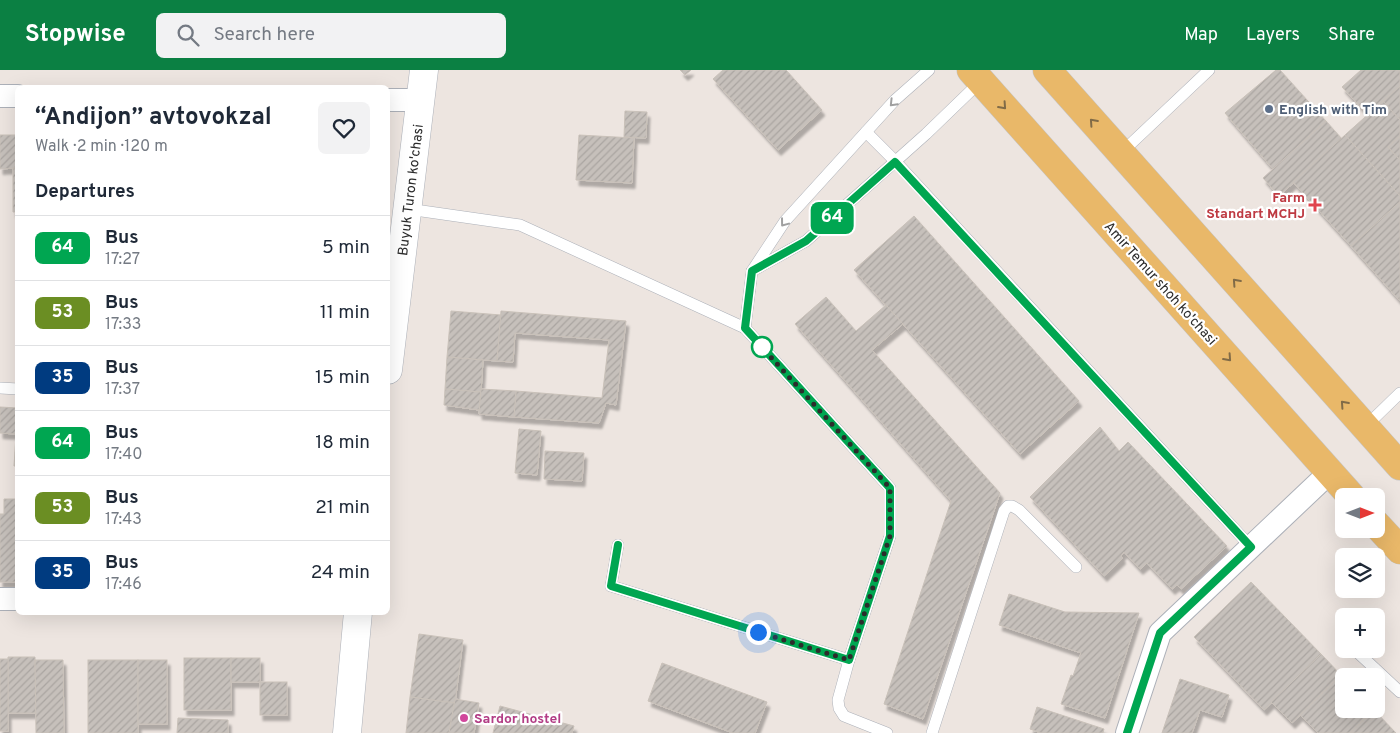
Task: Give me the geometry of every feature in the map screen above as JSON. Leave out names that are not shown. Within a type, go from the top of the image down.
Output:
[{"type":"main road","points":[[1047,70],[1400,466]]},
{"type":"main road","name":"Amir Temur shoh ko'chasi","points":[[976,76],[1343,488]]},
{"type":"main road","points":[[1385,534],[1400,550]]},
{"type":"street","name":"Buyuk Turon ko'chasi","points":[[390,354],[424,70]]},
{"type":"street","points":[[0,96],[15,96]]},
{"type":"street","points":[[390,100],[421,100]]},
{"type":"street","points":[[1127,733],[1160,633],[1329,473]]},
{"type":"street","points":[[0,599],[15,599]]},
{"type":"street","points":[[348,733],[358,615]]},
{"type":"lane","points":[[745,328],[752,271],[786,221],[895,100],[929,70]]},
{"type":"lane","points":[[1121,153],[1209,70]]},
{"type":"lane","points":[[752,271],[806,241],[895,162],[976,76]]},
{"type":"lane","points":[[866,132],[1251,547]]},
{"type":"lane","points":[[408,209],[520,225],[745,328],[890,488],[890,536],[849,660],[838,700],[839,708],[844,716],[887,733]]},
{"type":"lane","points":[[0,388],[15,389]]},
{"type":"lane","points":[[1365,427],[1400,394]]},
{"type":"lane","points":[[932,733],[1004,511],[1008,506],[1019,510],[1076,567]]},
{"type":"lane","points":[[618,545],[611,586],[849,660]]},
{"type":"lane","points":[[1364,658],[1400,692]]},
{"type":"building","points":[[680,70],[691,70],[685,75]]},
{"type":"building","points":[[723,70],[786,70],[822,110],[778,150],[713,79]]},
{"type":"building","points":[[1276,70],[1280,70],[1326,121],[1273,169],[1225,113]]},
{"type":"building","points":[[1361,70],[1400,70],[1400,86],[1368,115],[1342,87]]},
{"type":"building","points":[[1400,86],[1400,120],[1383,101]]},
{"type":"building","points":[[1383,101],[1400,120],[1400,136],[1388,147],[1400,160],[1400,196],[1345,135]]},
{"type":"building","points":[[625,111],[647,112],[646,138],[624,137]]},
{"type":"building","points":[[1326,121],[1342,139],[1279,196],[1263,178]]},
{"type":"building","points":[[0,135],[15,135],[15,168],[0,169]]},
{"type":"building","points":[[579,135],[634,138],[632,183],[576,180]]},
{"type":"building","points":[[1345,135],[1400,196],[1400,202],[1351,246],[1293,182]]},
{"type":"building","points":[[1400,136],[1400,160],[1388,147]]},
{"type":"building","points":[[13,168],[15,168],[15,212],[13,212]]},
{"type":"building","points":[[1400,202],[1400,301],[1351,246]]},
{"type":"building","points":[[914,216],[1079,401],[1020,454],[854,270]]},
{"type":"building","points":[[826,297],[856,331],[886,305],[903,324],[872,350],[1000,493],[923,719],[884,704],[951,501],[795,324]]},
{"type":"building","points":[[451,311],[501,315],[497,361],[447,357]]},
{"type":"building","points":[[501,311],[626,321],[616,405],[606,403],[599,423],[514,417],[516,391],[602,398],[609,340],[515,333],[513,362],[497,361]]},
{"type":"building","points":[[447,357],[483,360],[481,392],[445,389]]},
{"type":"building","points":[[445,389],[481,392],[479,410],[444,405]]},
{"type":"building","points":[[481,389],[516,391],[514,417],[479,414]]},
{"type":"building","points":[[0,407],[15,408],[15,434],[0,433]]},
{"type":"building","points":[[1100,427],[1119,451],[1128,442],[1227,546],[1181,589],[1177,585],[1172,589],[1147,563],[1140,569],[1124,552],[1121,556],[1123,558],[1104,576],[1030,497]]},
{"type":"building","points":[[519,429],[541,431],[537,475],[515,473]]},
{"type":"building","points":[[545,451],[584,453],[582,481],[544,479]]},
{"type":"building","points":[[4,499],[15,499],[15,582],[0,582],[0,514],[4,514]]},
{"type":"building","points":[[1251,582],[1321,654],[1264,710],[1194,637]]},
{"type":"building","points":[[1009,594],[1065,612],[1139,613],[1105,718],[1061,704],[1081,653],[999,625]]},
{"type":"building","points":[[419,634],[463,640],[455,703],[410,697]]},
{"type":"building","points":[[1321,654],[1335,669],[1335,681],[1292,723],[1271,702]]},
{"type":"building","points":[[8,657],[35,657],[36,713],[8,713]]},
{"type":"building","points":[[184,658],[231,658],[231,710],[184,710]]},
{"type":"building","points":[[231,658],[260,658],[260,682],[231,682]]},
{"type":"building","points":[[0,659],[8,659],[8,731],[0,731]]},
{"type":"building","points":[[35,660],[63,660],[64,733],[36,733]]},
{"type":"building","points":[[88,660],[138,660],[138,733],[88,733]]},
{"type":"building","points":[[138,660],[167,660],[167,724],[138,724]]},
{"type":"building","points":[[662,663],[767,702],[755,733],[733,733],[648,701]]},
{"type":"building","points":[[1180,679],[1229,695],[1222,717],[1200,710],[1192,733],[1162,733]]},
{"type":"building","points":[[1335,681],[1335,718],[1366,718],[1350,733],[1318,733],[1300,715]]},
{"type":"building","points":[[260,682],[287,682],[287,715],[260,715]]},
{"type":"building","points":[[410,697],[455,703],[449,733],[406,733]]},
{"type":"building","name":"Sardor hostel","points":[[455,699],[479,703],[474,733],[449,733]]},
{"type":"building","points":[[500,706],[574,726],[572,733],[493,733]]},
{"type":"building","points":[[1037,707],[1104,729],[1103,733],[1041,733],[1030,729]]},
{"type":"building","points":[[178,718],[228,720],[228,733],[177,733]]},
{"type":"building","points":[[1366,718],[1382,718],[1396,733],[1350,733]]},
{"type":"bus line","name":"64","points":[[618,545],[611,586],[849,660],[890,536],[890,488],[745,328],[752,271],[806,241],[895,162],[1251,547],[1160,633],[1127,733]]},
{"type":"place","name":"English with Tim","points":[[1269,109]]},
{"type":"place","name":"Farm Standart MCHJ","points":[[1315,205]]},
{"type":"place","name":"Sardor hostel","points":[[464,718]]},
{"type":"route","points":[[758,632],[849,660],[890,536],[890,488],[758,343],[762,347]]}]
